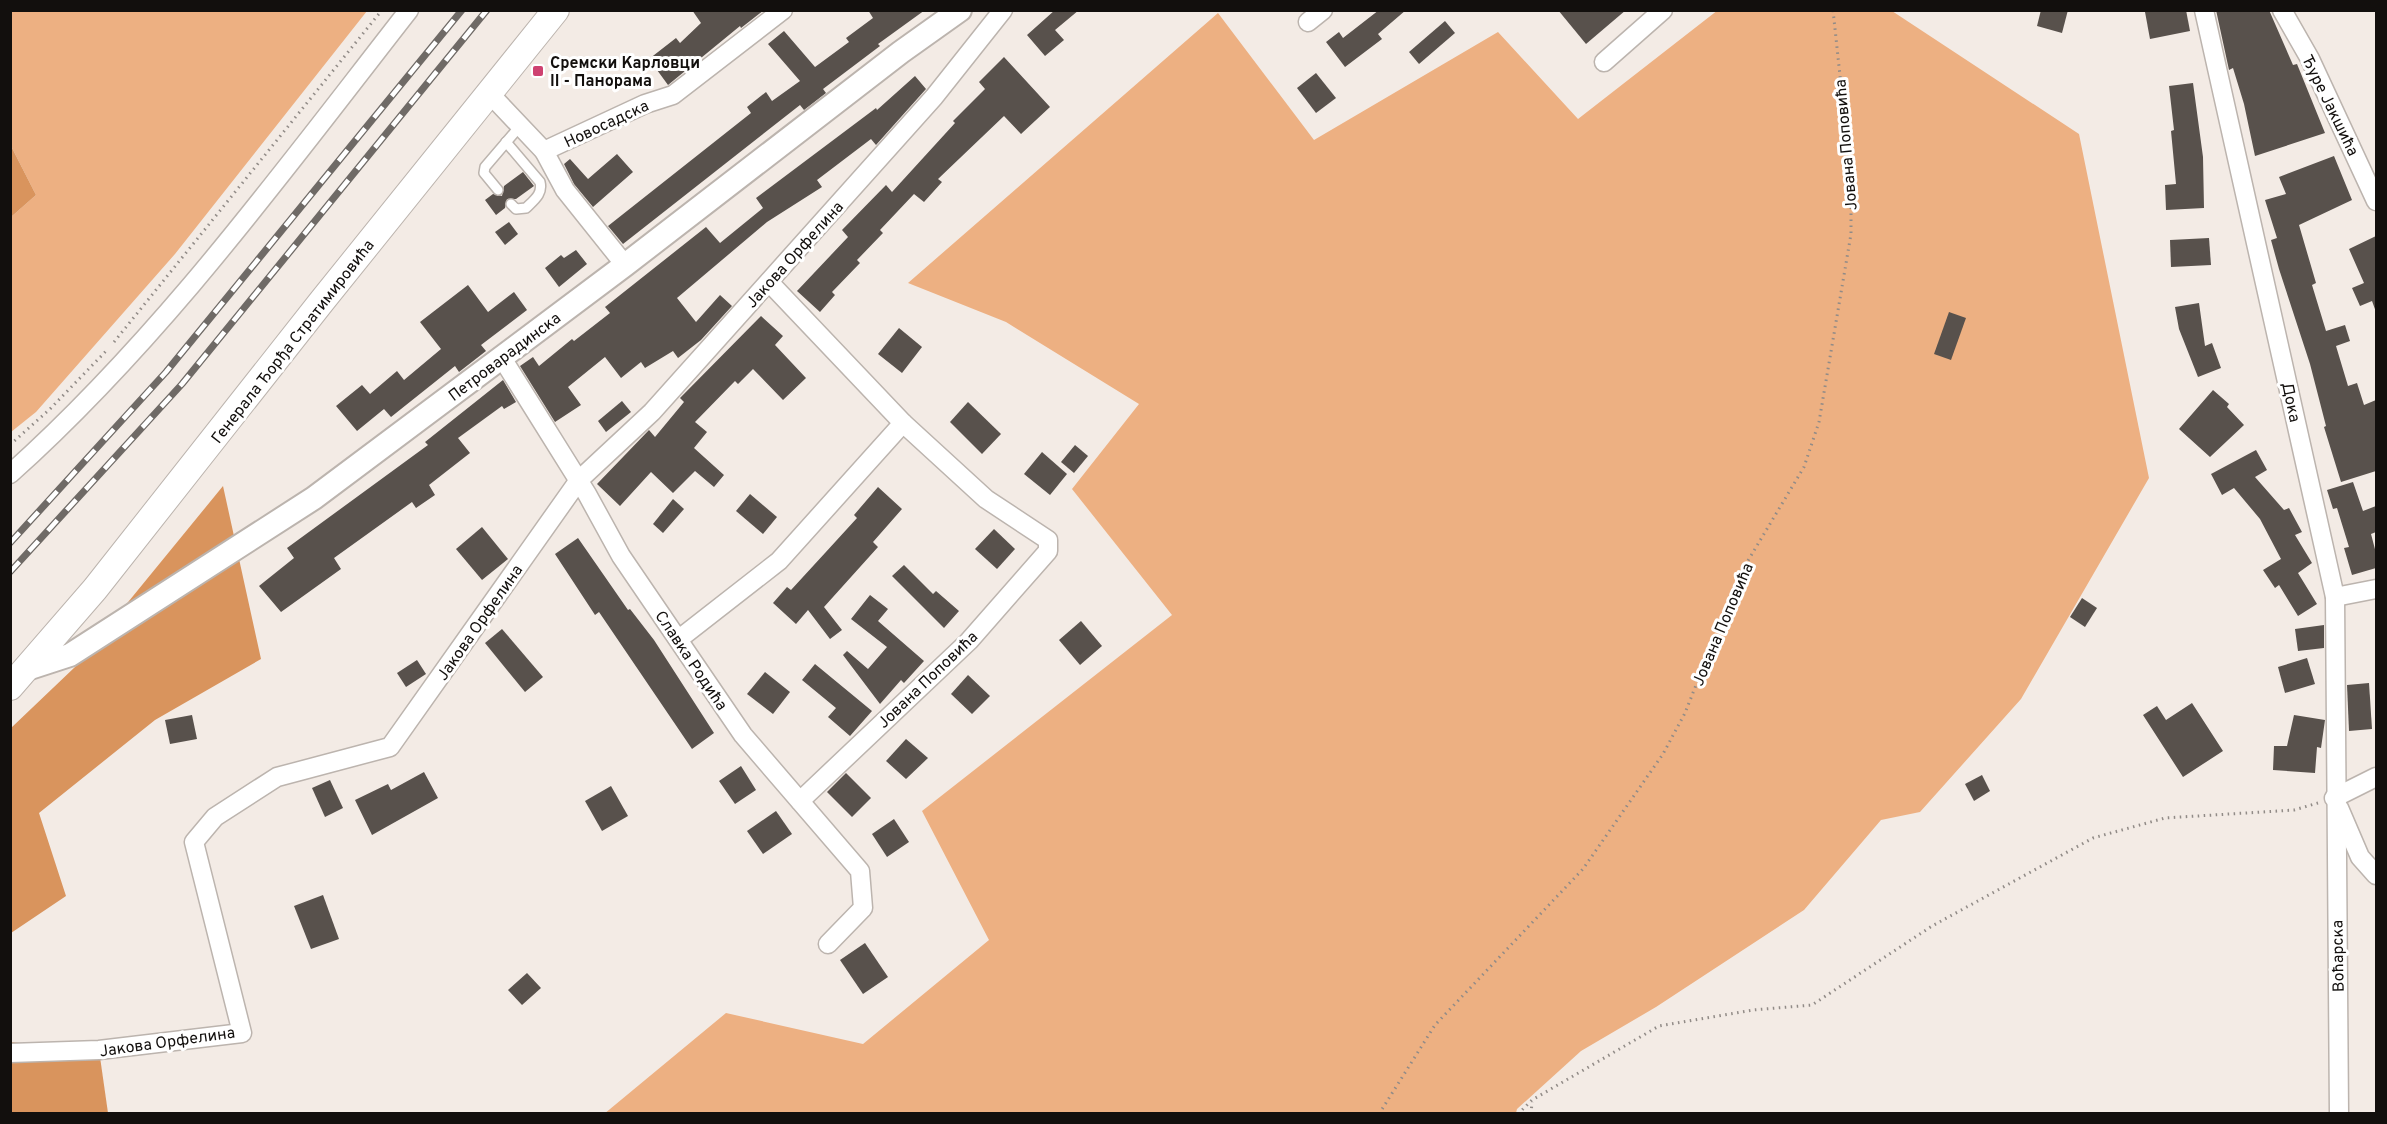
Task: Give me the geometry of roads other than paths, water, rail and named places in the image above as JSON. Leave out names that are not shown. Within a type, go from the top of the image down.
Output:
[{"type":"main road","name":"Генерала Ђорђа Стратимировића","points":[[19,678],[95,589],[321,301],[556,10]]},
{"type":"street","points":[[10,474],[65,425],[126,362],[410,10]]},
{"type":"street","name":"Новосадска","points":[[544,151],[645,104],[673,95],[783,10]]},
{"type":"street","name":"Петроварадинска","points":[[19,678],[70,655],[314,498],[625,265],[901,52],[960,10]]},
{"type":"street","name":"Јакова Орфелина","points":[[10,1053],[99,1050],[242,1033],[194,842],[215,817],[277,777],[390,747],[579,480],[652,412],[934,97],[1003,10]]},
{"type":"street","points":[[1308,22],[1323,10]]},
{"type":"street","points":[[1604,62],[1663,10]]},
{"type":"street","name":"Дока","points":[[2204,10],[2335,597],[2334,798]]},
{"type":"street","name":"Ђуре Јакшића","points":[[2282,10],[2310,59],[2376,201]]},
{"type":"street","name":"Новосадска","points":[[490,94],[544,151],[565,190],[625,265]]},
{"type":"street","points":[[679,639],[779,561],[903,423],[769,282]]},
{"type":"street","name":"Славка Родића","points":[[502,358],[579,480],[621,556],[743,735],[860,872],[862,908],[828,944]]},
{"type":"street","name":"Јована Поповића","points":[[800,801],[969,641],[1048,551],[1048,540],[986,499],[903,423]]},
{"type":"street","points":[[2335,597],[2376,589]]},
{"type":"street","points":[[2376,777],[2334,798],[2360,857],[2376,875]]},
{"type":"street","name":"Воћарска","points":[[2334,798],[2339,1113]]},
{"type":"lane","points":[[498,190],[484,173],[485,167],[520,126]]},
{"type":"lane","points":[[506,142],[540,182],[542,188],[540,194],[526,208],[516,209],[511,204]]},
{"type":"railway","points":[[10,543],[166,372],[462,10]]},
{"type":"railway","points":[[10,572],[182,384],[487,10]]},
{"type":"place","name":"Сремски Карловци II - Панорама","points":[[538,71]]}]
